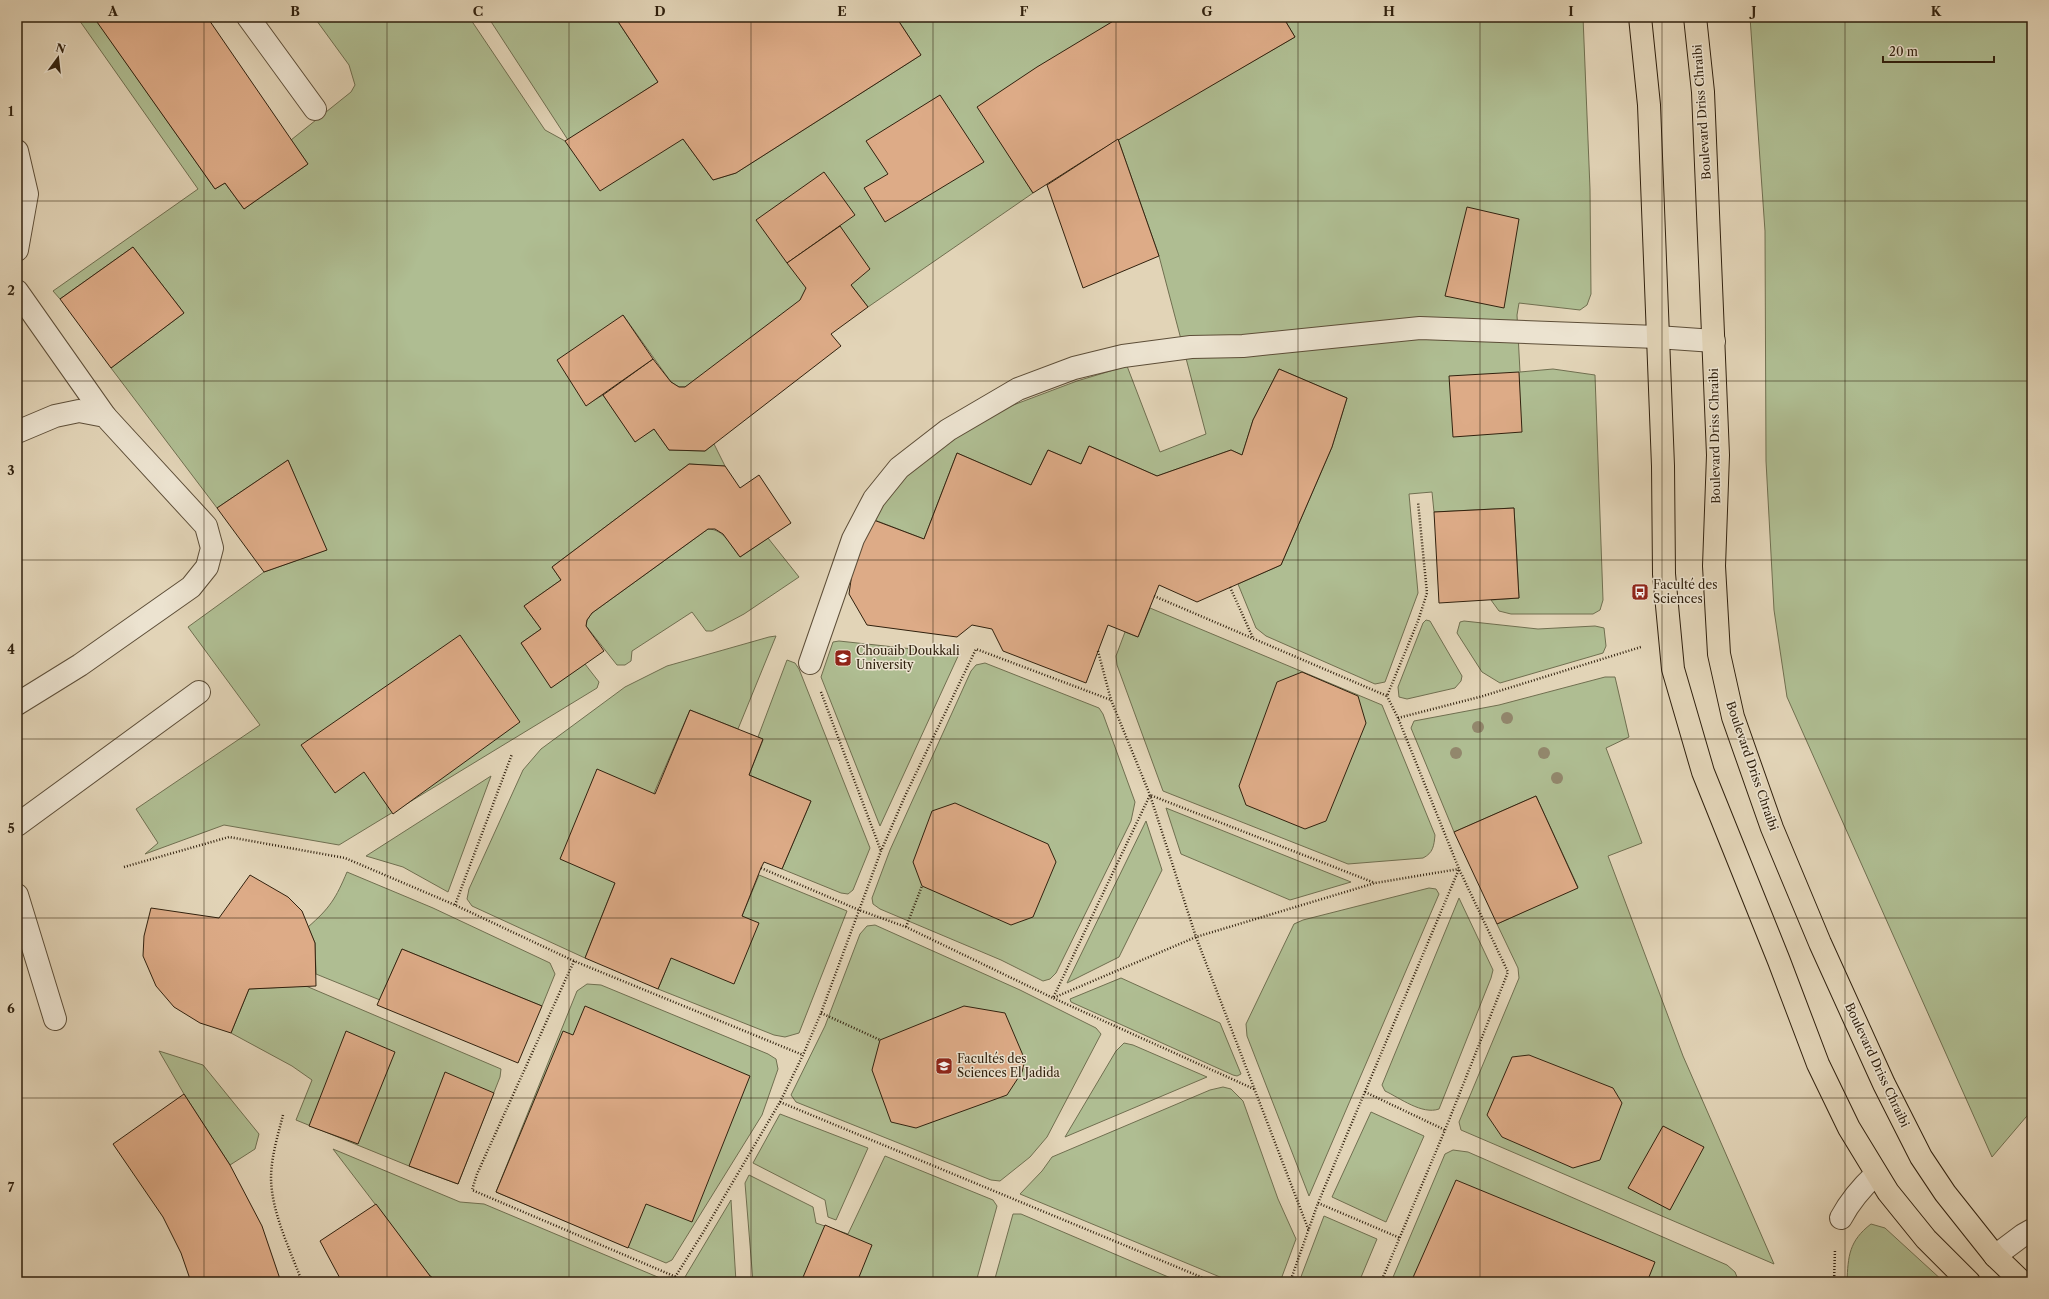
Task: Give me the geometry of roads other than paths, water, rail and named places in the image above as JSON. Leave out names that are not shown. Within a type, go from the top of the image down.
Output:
[{"type":"main road","points":[[1640,17],[1649,105],[1657,337],[1664,466],[1664,574],[1673,669],[1704,772],[1818,1064],[1849,1128],[1888,1192],[1926,1239],[1968,1282]]},
{"type":"main road","name":"Boulevard Driss Chraibi","points":[[1695,17],[1703,92],[1714,341],[1718,456],[1714,566],[1718,654],[1733,717],[1772,828],[1820,943],[1884,1084],[1921,1157],[1946,1193],[1995,1256],[2022,1282]]},
{"type":"street","points":[[248,17],[315,109]]},
{"type":"street","points":[[17,151],[27,194],[17,250]]},
{"type":"street","points":[[17,292],[105,416],[206,526],[212,548],[207,567],[191,587],[80,665],[17,704]]},
{"type":"street","points":[[810,663],[853,539],[874,499],[900,468],[948,430],[1018,389],[1074,368],[1123,356],[1191,347],[1243,346],[1420,328],[1657,337],[1714,341]]},
{"type":"street","points":[[17,432],[55,416],[79,411],[105,416]]},
{"type":"street","points":[[17,825],[199,692]]},
{"type":"street","points":[[17,895],[55,1020]]},
{"type":"street","points":[[1841,1218],[1848,1204],[1865,1184],[1876,1174]]},
{"type":"street","points":[[1995,1256],[2032,1230]]},
{"type":"place","name":"Faculté des Sciences","points":[[1640,592]]},
{"type":"place","name":"Chouaib Doukkali University","points":[[843,658]]},
{"type":"place","name":"Facultés des Sciences El Jadida","points":[[944,1066]]}]
